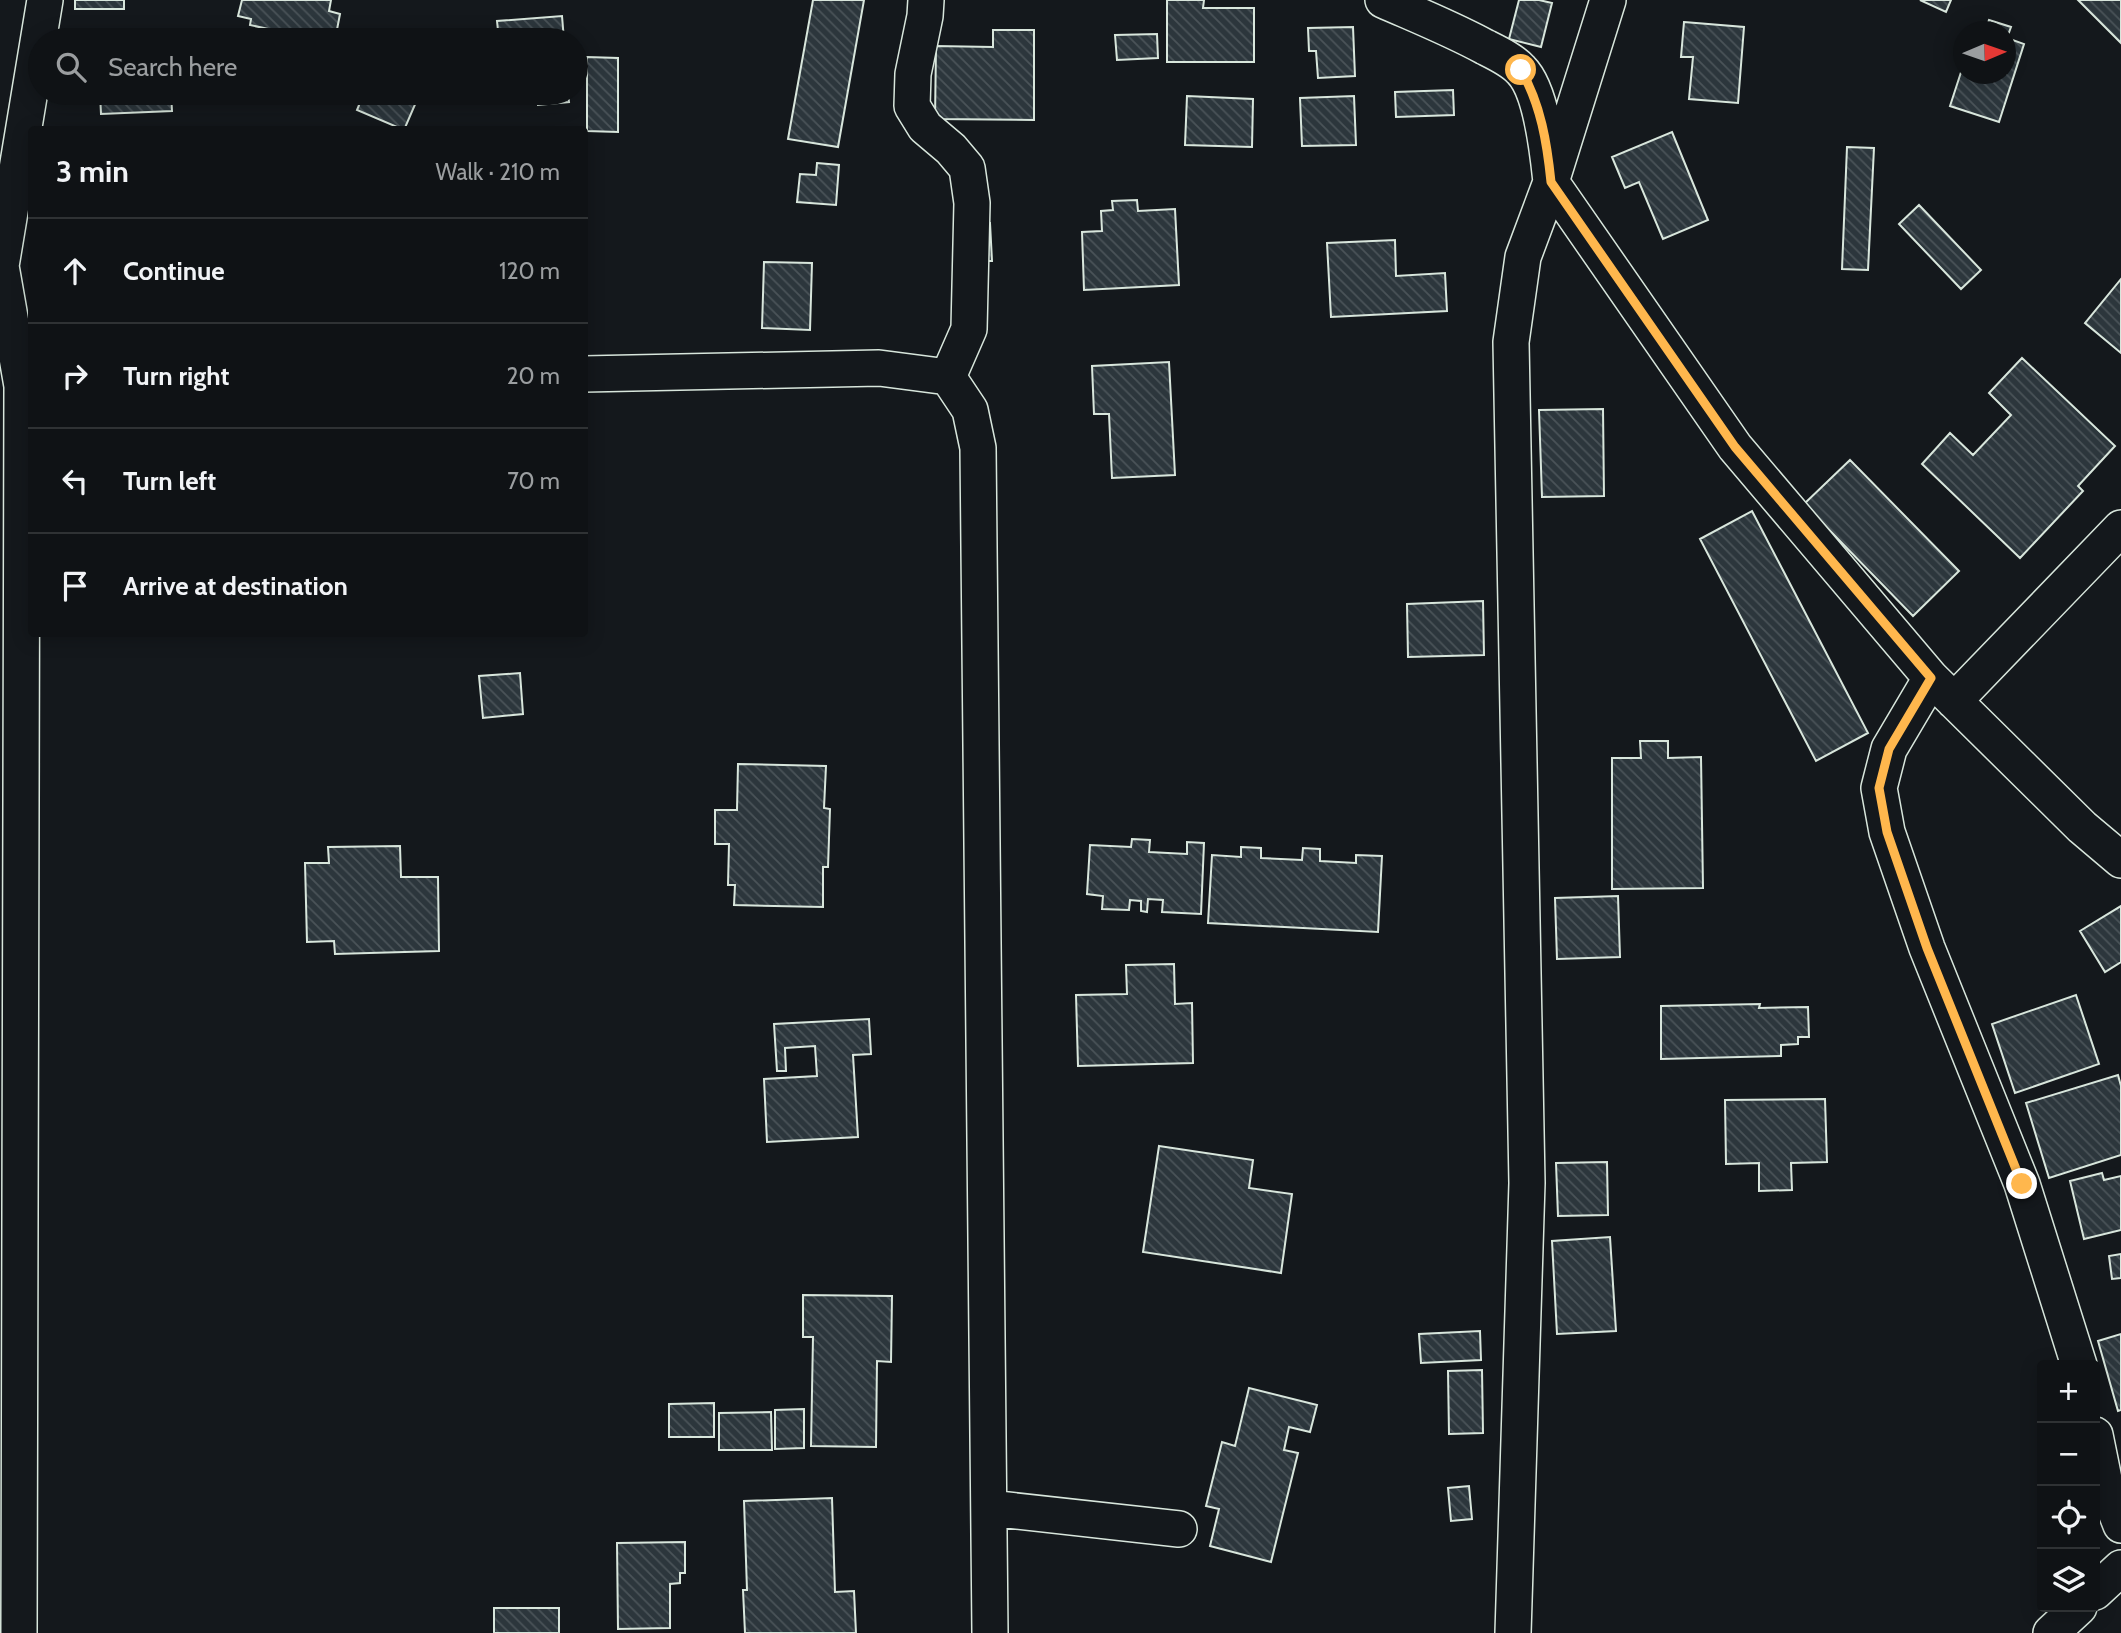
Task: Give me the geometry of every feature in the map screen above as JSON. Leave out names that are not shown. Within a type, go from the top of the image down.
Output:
[{"type":"street","points":[[40,28],[45,0]]},
{"type":"street","points":[[926,0],[913,74],[912,106],[925,127],[951,149],[967,168],[972,203],[969,329],[948,377]]},
{"type":"street","points":[[1383,0],[1460,34],[1500,55],[1521,70],[1532,88],[1546,138],[1551,182],[1735,447],[1943,689],[2082,827],[2121,860]]},
{"type":"street","points":[[1513,1633],[1527,1183],[1511,342],[1523,257],[1583,86],[1608,0]]},
{"type":"street","points":[[19,1633],[18,385],[0,266],[28,100]]},
{"type":"street","points":[[588,374],[879,368],[948,377],[970,410],[978,448],[990,1633]]},
{"type":"street","points":[[2077,1360],[2022,1184],[1927,948],[1887,832],[1879,788],[1889,749],[1943,689],[2121,528]]},
{"type":"street","points":[[2100,1460],[2105,1484],[2121,1525]]},
{"type":"street","points":[[989,1508],[1179,1529]]},
{"type":"street","points":[[2100,1587],[2121,1568]]},
{"type":"street","points":[[2051,1633],[2074,1612]]},
{"type":"building","points":[[75,0],[124,0],[124,9],[75,9]]},
{"type":"building","points":[[242,0],[331,0],[329,11],[340,14],[337,28],[264,28],[250,25],[251,19],[238,16]]},
{"type":"building","points":[[813,0],[864,0],[838,147],[788,139]]},
{"type":"building","points":[[1167,0],[1204,0],[1203,8],[1254,8],[1254,62],[1167,62]]},
{"type":"building","points":[[1519,0],[1552,3],[1541,47],[1509,39]]},
{"type":"building","points":[[1920,0],[1951,0],[1946,12]]},
{"type":"building","points":[[2078,0],[2121,0],[2121,43]]},
{"type":"building","points":[[562,16],[563,28],[498,28],[497,21]]},
{"type":"building","points":[[1684,22],[1744,27],[1738,103],[1689,99],[1693,57],[1681,57]]},
{"type":"building","points":[[1353,27],[1355,76],[1318,78],[1316,51],[1309,51],[1308,28]]},
{"type":"building","points":[[993,30],[1034,30],[1034,120],[935,119],[936,46],[993,47]]},
{"type":"building","points":[[1157,34],[1158,58],[1117,60],[1115,35]]},
{"type":"building","points":[[2016,41],[2024,44],[2016,69]]},
{"type":"building","points":[[588,57],[618,58],[618,132],[588,131]]},
{"type":"building","points":[[1957,84],[2011,84],[1999,122],[1950,106]]},
{"type":"building","points":[[1453,90],[1454,115],[1396,117],[1395,92]]},
{"type":"building","points":[[1187,96],[1253,99],[1252,147],[1185,145]]},
{"type":"building","points":[[1354,96],[1356,145],[1302,146],[1300,98]]},
{"type":"building","points":[[101,105],[172,105],[172,111],[101,114]]},
{"type":"building","points":[[359,105],[415,105],[406,126],[395,126],[357,110]]},
{"type":"building","points":[[1672,132],[1708,220],[1663,239],[1639,182],[1625,188],[1612,157]]},
{"type":"building","points":[[1847,147],[1874,148],[1868,270],[1842,269]]},
{"type":"building","points":[[817,163],[839,165],[836,205],[797,202],[800,174],[816,175]]},
{"type":"building","points":[[1137,200],[1138,211],[1175,209],[1179,285],[1084,290],[1082,232],[1102,231],[1101,211],[1113,210],[1112,201]]},
{"type":"building","points":[[1919,205],[1981,270],[1961,289],[1899,224]]},
{"type":"building","points":[[990,223],[992,261],[978,261],[976,224]]},
{"type":"building","points":[[1395,240],[1396,276],[1445,273],[1447,311],[1331,317],[1327,243]]},
{"type":"building","points":[[764,262],[812,263],[810,330],[762,328]]},
{"type":"building","points":[[2121,279],[2121,353],[2085,323]]},
{"type":"building","points":[[2022,358],[2115,446],[2078,486],[2083,491],[2020,558],[1922,464],[1950,433],[1973,455],[2011,415],[1989,393]]},
{"type":"building","points":[[1169,362],[1175,475],[1112,478],[1109,414],[1094,414],[1092,366]]},
{"type":"building","points":[[1603,409],[1604,496],[1542,497],[1539,410]]},
{"type":"building","points":[[1850,460],[1959,571],[1913,616],[1804,504]]},
{"type":"building","points":[[1752,511],[1868,733],[1816,761],[1700,539]]},
{"type":"building","points":[[1483,601],[1484,655],[1408,657],[1407,604]]},
{"type":"building","points":[[520,673],[523,714],[483,718],[479,676]]},
{"type":"building","points":[[1640,741],[1668,741],[1668,758],[1701,757],[1703,888],[1612,889],[1612,758],[1641,758]]},
{"type":"building","points":[[738,764],[826,766],[824,808],[830,809],[828,867],[823,867],[823,907],[734,905],[735,885],[728,885],[729,844],[715,844],[715,810],[737,810]]},
{"type":"building","points":[[1132,839],[1150,840],[1149,852],[1187,854],[1187,842],[1204,843],[1201,914],[1162,912],[1163,900],[1148,899],[1147,912],[1141,911],[1141,901],[1130,900],[1129,910],[1102,909],[1103,896],[1087,894],[1090,845],[1131,847]]},
{"type":"building","points":[[400,846],[401,877],[438,877],[439,951],[335,954],[334,941],[307,942],[305,863],[329,863],[328,847]]},
{"type":"building","points":[[1241,847],[1261,848],[1261,858],[1302,860],[1303,848],[1320,849],[1320,861],[1356,863],[1356,855],[1382,856],[1378,932],[1208,923],[1212,855],[1241,857]]},
{"type":"building","points":[[1618,896],[1620,957],[1557,959],[1555,898]]},
{"type":"building","points":[[2121,906],[2121,962],[2105,972],[2080,931]]},
{"type":"building","points":[[1174,964],[1175,1004],[1192,1003],[1193,1063],[1078,1066],[1076,995],[1127,994],[1126,965]]},
{"type":"building","points":[[2076,995],[2099,1064],[2015,1093],[1992,1024]]},
{"type":"building","points":[[1760,1004],[1759,1008],[1808,1007],[1809,1037],[1798,1037],[1798,1044],[1781,1045],[1781,1056],[1661,1059],[1661,1006]]},
{"type":"building","points":[[869,1019],[871,1054],[853,1055],[858,1137],[767,1142],[764,1079],[817,1076],[815,1046],[785,1048],[786,1071],[777,1071],[774,1024]]},
{"type":"building","points":[[2118,1075],[2121,1086],[2121,1155],[2049,1178],[2026,1103]]},
{"type":"building","points":[[1825,1099],[1827,1162],[1791,1163],[1792,1190],[1759,1191],[1759,1163],[1726,1164],[1725,1100]]},
{"type":"building","points":[[1159,1146],[1253,1160],[1249,1188],[1292,1194],[1281,1273],[1143,1252]]},
{"type":"building","points":[[1607,1162],[1608,1215],[1558,1216],[1556,1163]]},
{"type":"building","points":[[2102,1173],[2104,1180],[2121,1176],[2121,1230],[2084,1239],[2070,1181]]},
{"type":"building","points":[[1610,1237],[1616,1331],[1557,1334],[1552,1241]]},
{"type":"building","points":[[2121,1254],[2121,1278],[2112,1279],[2109,1256]]},
{"type":"building","points":[[803,1295],[892,1296],[891,1362],[877,1361],[876,1447],[811,1446],[813,1337],[803,1337]]},
{"type":"building","points":[[1480,1331],[1481,1360],[1421,1363],[1419,1334]]},
{"type":"building","points":[[2121,1334],[2121,1410],[2118,1411],[2098,1341]]},
{"type":"building","points":[[1482,1370],[1483,1433],[1449,1434],[1448,1371]]},
{"type":"building","points":[[1249,1388],[1317,1405],[1310,1432],[1289,1427],[1284,1450],[1298,1453],[1271,1562],[1210,1546],[1219,1509],[1206,1506],[1222,1442],[1235,1446]]},
{"type":"building","points":[[714,1403],[714,1437],[669,1437],[669,1404]]},
{"type":"building","points":[[804,1409],[804,1448],[775,1449],[775,1410]]},
{"type":"building","points":[[771,1412],[772,1450],[719,1450],[719,1413]]},
{"type":"building","points":[[1469,1486],[1472,1519],[1451,1521],[1448,1488]]},
{"type":"building","points":[[832,1498],[835,1592],[854,1591],[856,1633],[745,1633],[743,1590],[747,1590],[744,1501]]},
{"type":"building","points":[[685,1542],[685,1573],[680,1573],[680,1583],[670,1584],[670,1628],[618,1629],[617,1543]]},
{"type":"building","points":[[494,1608],[559,1608],[559,1633],[494,1633]]},
{"type":"route","points":[[1521,70],[1532,88],[1546,138],[1551,182],[1735,447],[1931,678],[1889,749],[1879,788],[1887,832],[1927,948],[2022,1184]]}]
